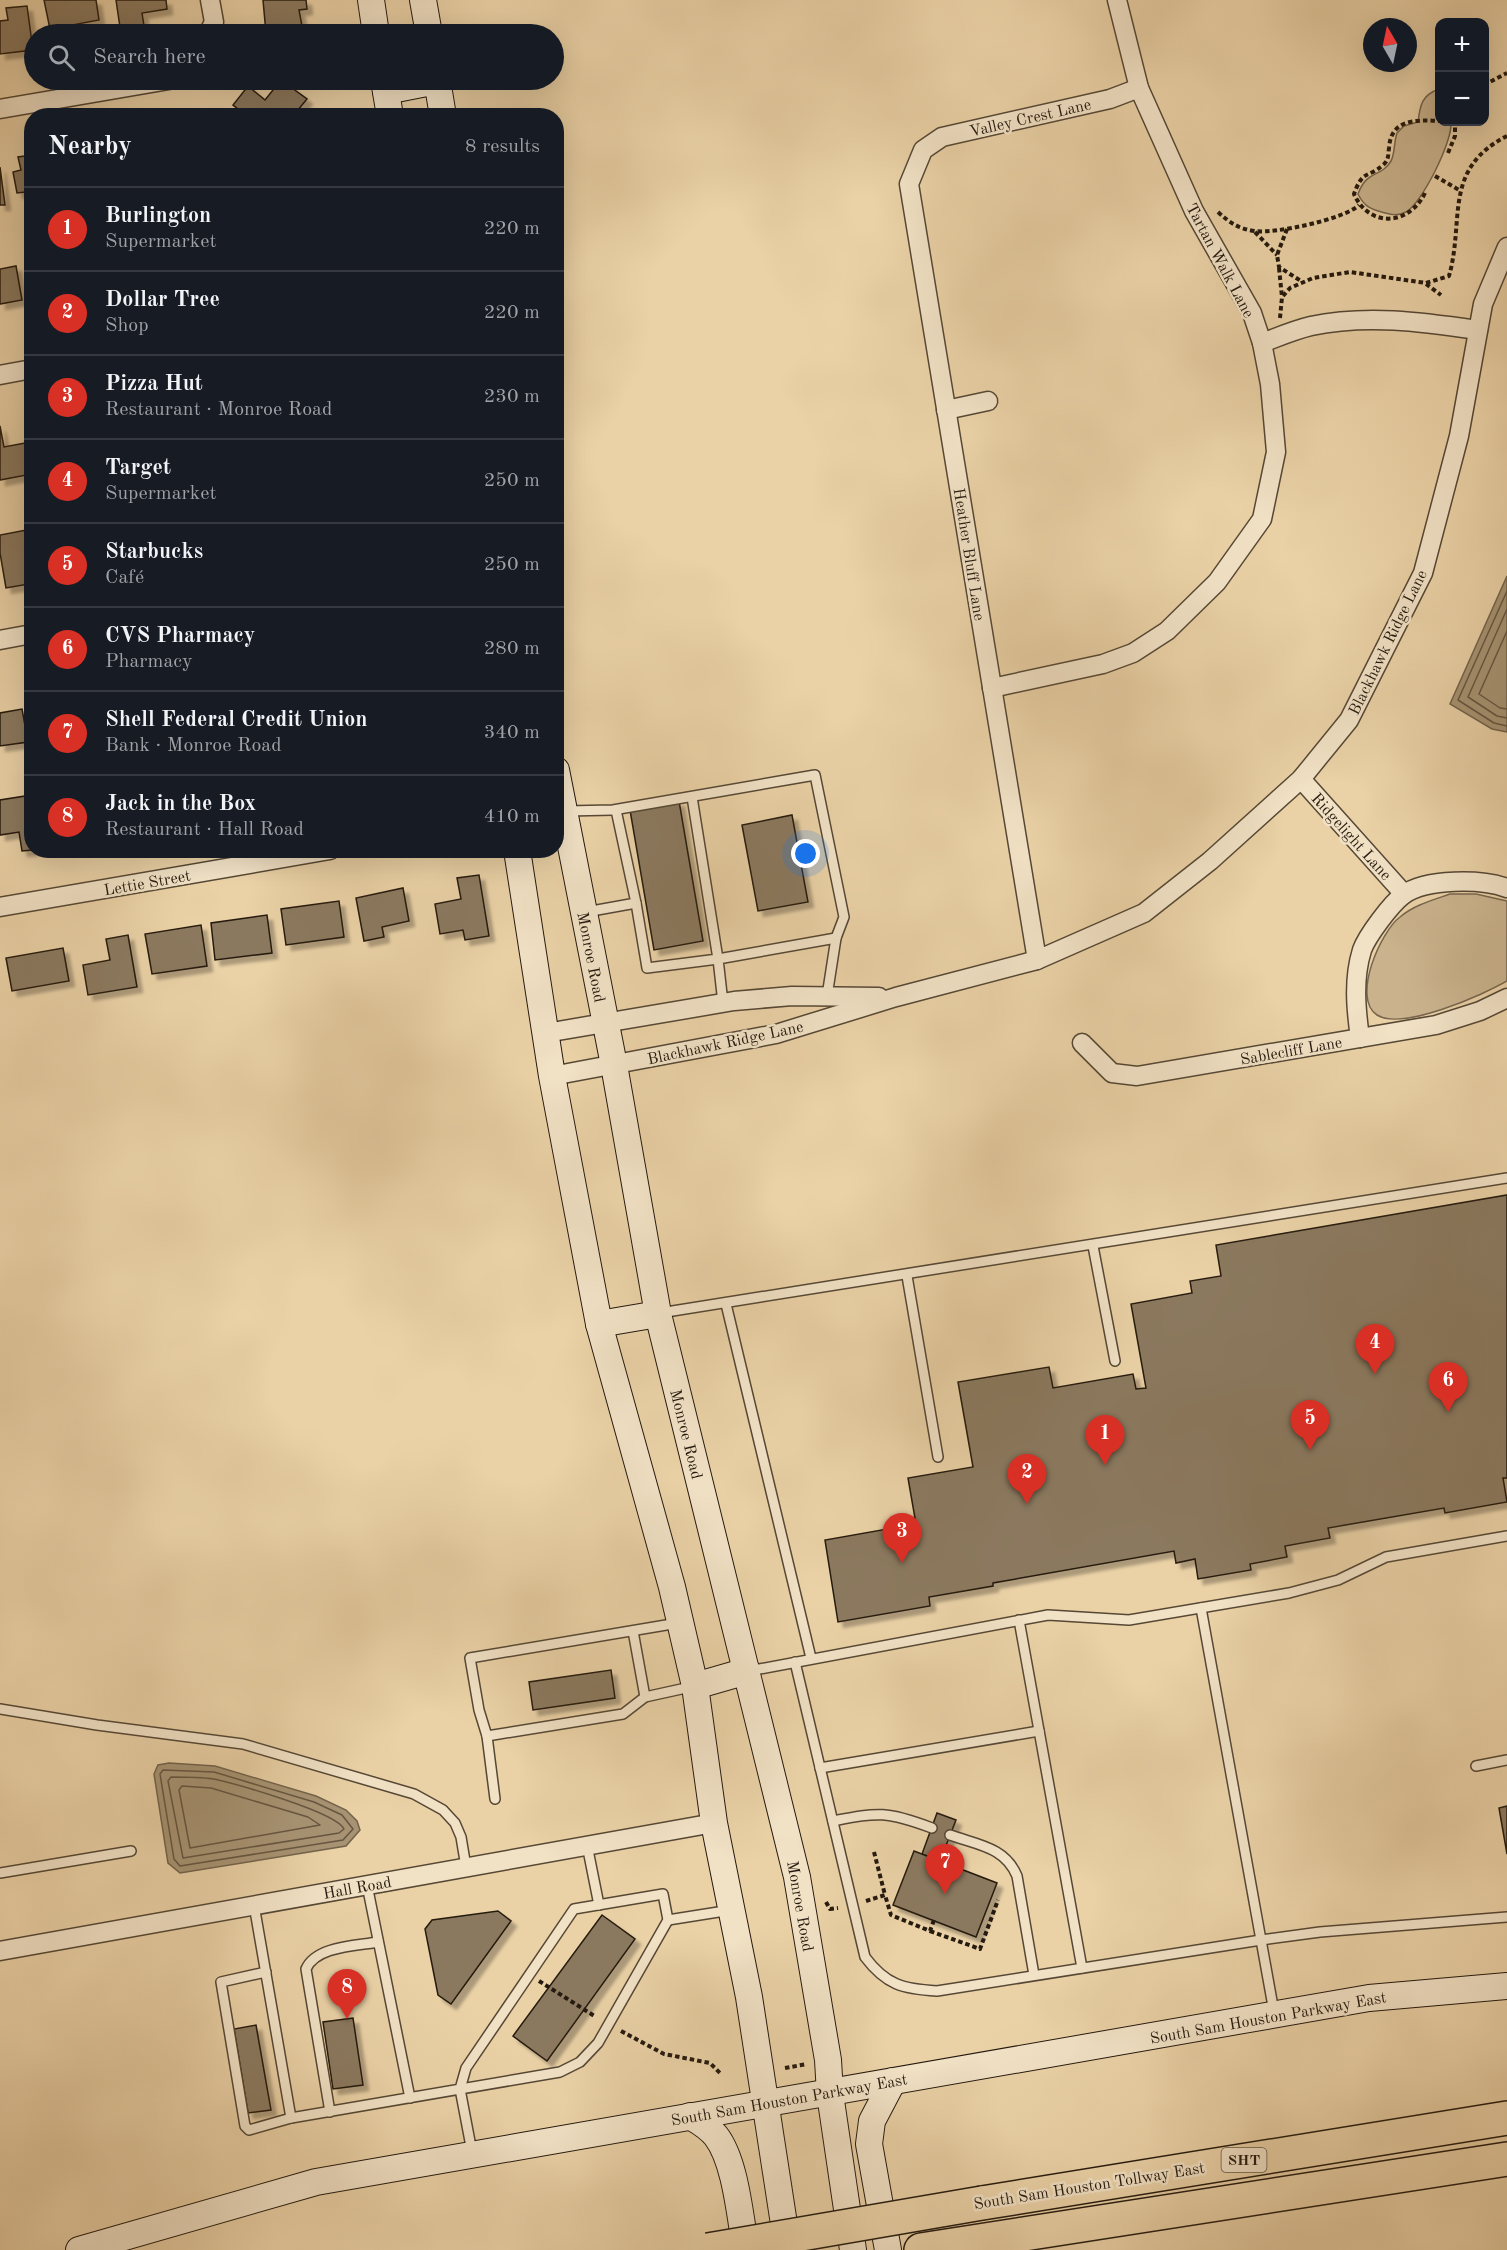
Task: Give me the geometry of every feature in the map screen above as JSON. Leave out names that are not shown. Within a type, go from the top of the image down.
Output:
[{"type":"highway","name":"South Sam Houston Tollway East","points":[[708,2250],[1507,2118]]},
{"type":"highway","name":"SHT","points":[[921,2250],[1507,2159]]},
{"type":"main road","points":[[370,0],[374,24]]},
{"type":"main road","points":[[423,0],[427,24]]},
{"type":"main road","points":[[387,95],[404,90]]},
{"type":"main road","points":[[439,90],[442,108]]},
{"type":"main road","name":"Monroe Road","points":[[564,829],[584,913],[614,1065],[658,1314],[797,1877],[828,2060],[830,2094],[853,2250]]},
{"type":"main road","points":[[518,858],[552,1076],[599,1324],[695,1686],[714,1823],[766,2102],[788,2250]]},
{"type":"main road","points":[[599,1324],[658,1314]]},
{"type":"main road","points":[[695,1686],[747,1671]]},
{"type":"main road","name":"South Sam Houston Parkway East","points":[[79,2250],[316,2182],[1369,1998],[1507,1986]]},
{"type":"main road","points":[[888,2250],[869,2144],[872,2121],[893,2081]]},
{"type":"main road","points":[[690,2116],[708,2127],[718,2139],[726,2158],[746,2250]]},
{"type":"street","points":[[210,0],[213,24]]},
{"type":"street","name":"Tartan Walk Lane","points":[[992,688],[1056,676],[1133,653],[1167,632],[1217,582],[1262,519],[1276,452],[1270,384],[1262,343],[1252,313],[1194,211],[1139,88],[1118,0]]},
{"type":"street","name":"Valley Crest Lane","points":[[923,150],[942,137],[1110,99],[1139,88]]},
{"type":"street","points":[[0,109],[111,90]]},
{"type":"street","name":"Heather Bluff Lane","points":[[923,150],[909,184],[1037,960]]},
{"type":"street","name":"Blackhawk Ridge Lane","points":[[552,1076],[776,1034],[896,997],[1037,960],[1144,913],[1210,861],[1300,779],[1349,720],[1423,573],[1459,436],[1483,304],[1507,247]]},
{"type":"street","points":[[1262,343],[1309,326],[1345,321],[1387,319],[1478,330]]},
{"type":"street","points":[[0,375],[24,370]]},
{"type":"street","points":[[946,410],[988,401]]},
{"type":"street","points":[[0,640],[24,636]]},
{"type":"street","name":"Ridgelight Lane","points":[[1300,779],[1404,894]]},
{"type":"street","name":"Lettie Street","points":[[0,907],[284,858]]},
{"type":"street","points":[[1360,1038],[1356,977],[1363,949],[1380,922],[1404,894],[1430,885],[1461,881],[1495,884],[1507,888]]},
{"type":"street","name":"Blackhawk Ridge Lane","points":[[546,1033],[723,1003],[792,996],[896,997]]},
{"type":"street","name":"Sablecliff Lane","points":[[1082,1043],[1113,1073],[1137,1076],[1436,1025],[1480,1011],[1507,998]]},
{"type":"street","name":"Hall Road","points":[[0,1951],[714,1823]]},
{"type":"lane","points":[[564,812],[616,810],[815,775],[844,917],[836,938],[827,996]]},
{"type":"lane","points":[[692,797],[723,1003]]},
{"type":"lane","points":[[616,810],[636,903],[646,968],[718,959],[836,938]]},
{"type":"lane","points":[[584,913],[636,903]]},
{"type":"lane","points":[[658,1314],[907,1276],[1507,1178]]},
{"type":"lane","points":[[1093,1246],[1115,1361]]},
{"type":"lane","points":[[907,1276],[938,1457]]},
{"type":"lane","points":[[726,1304],[811,1658]]},
{"type":"lane","points":[[747,1671],[1055,1614],[1129,1620],[1201,1608],[1310,1588],[1338,1580],[1386,1557],[1507,1536]]},
{"type":"lane","points":[[1201,1608],[1275,2014]]},
{"type":"lane","points":[[1019,1620],[1082,1968]]},
{"type":"lane","points":[[495,1799],[487,1736],[479,1710],[470,1658],[680,1623]]},
{"type":"lane","points":[[633,1631],[645,1697]]},
{"type":"lane","points":[[795,1662],[865,1957],[877,1974],[906,1989],[937,1991],[1261,1940],[1507,1917]]},
{"type":"lane","points":[[487,1736],[623,1714],[645,1697],[695,1686]]},
{"type":"lane","points":[[0,1708],[97,1725],[192,1735],[243,1744],[414,1794],[443,1810],[455,1823],[461,1837],[466,1867]]},
{"type":"lane","points":[[820,1768],[1039,1731]]},
{"type":"lane","points":[[1476,1766],[1507,1760]]},
{"type":"lane","points":[[833,1821],[881,1813],[896,1815],[932,1828]]},
{"type":"lane","points":[[950,1835],[1003,1854],[1011,1862],[1017,1876],[1034,1976]]},
{"type":"lane","points":[[587,1845],[599,1905]]},
{"type":"lane","points":[[0,1873],[131,1851]]},
{"type":"lane","points":[[367,1885],[410,2098]]},
{"type":"lane","points":[[266,1972],[221,1982],[245,2126],[249,2130],[291,2118],[330,2112],[460,2089],[560,2072],[580,2062],[598,2043],[668,1920],[663,1894],[574,1909],[466,2068],[460,2089],[472,2155]]},
{"type":"lane","points":[[254,1905],[291,2118]]},
{"type":"lane","points":[[668,1920],[731,1910]]},
{"type":"lane","points":[[330,2112],[306,1969],[310,1960],[319,1954],[378,1942]]},
{"type":"path","points":[[1489,83],[1507,73]]},
{"type":"path","points":[[1425,193],[1418,208],[1405,216],[1393,219],[1369,213],[1359,205],[1354,194],[1359,180],[1366,173],[1383,165],[1389,157],[1393,131],[1403,123],[1415,119],[1435,121]]},
{"type":"path","points":[[1448,153],[1455,136],[1455,126]]},
{"type":"path","points":[[1282,297],[1301,281],[1334,273],[1350,272],[1426,283],[1449,276],[1456,251],[1456,211],[1459,190],[1477,157],[1507,136]]},
{"type":"path","points":[[1435,176],[1459,190]]},
{"type":"path","points":[[1218,212],[1232,225],[1255,231],[1288,229],[1329,220],[1352,212],[1359,205]]},
{"type":"path","points":[[1280,320],[1282,297],[1277,255],[1288,229]]},
{"type":"path","points":[[1255,231],[1277,255]]},
{"type":"path","points":[[1279,267],[1301,281]]},
{"type":"path","points":[[1426,283],[1441,295]]},
{"type":"path","points":[[874,1852],[891,1915],[930,1931],[980,1949],[998,1900]]},
{"type":"path","points":[[825,1894],[830,1909],[885,1895]]},
{"type":"path","points":[[930,1931],[934,1920]]},
{"type":"path","points":[[785,2068],[808,2064]]},
{"type":"shaded area","points":[[1435,90],[1435,126],[1451,126],[1447,143],[1435,171],[1420,197],[1406,212],[1395,215],[1374,210],[1364,203],[1358,194],[1370,177],[1383,170],[1391,161],[1397,133],[1404,126],[1418,122],[1423,101]]},
{"type":"shaded area","points":[[1450,894],[1476,894],[1507,901],[1507,981],[1462,1002],[1423,1015],[1389,1019],[1377,1015],[1370,1006],[1367,994],[1368,980],[1385,936],[1392,925],[1411,909]]},
{"type":"water","points":[[1507,576],[1507,732],[1492,729],[1450,704]]},
{"type":"water","points":[[169,1763],[215,1766],[316,1796],[346,1810],[357,1821],[360,1830],[346,1846],[180,1873],[168,1863],[154,1774],[158,1765]]},
{"type":"building","points":[[44,0],[96,0],[99,20],[77,24],[49,24]]},
{"type":"building","points":[[116,0],[166,0],[167,9],[142,13],[144,24],[120,24]]},
{"type":"building","points":[[263,0],[306,0],[307,9],[299,10],[302,24],[265,24]]},
{"type":"building","points":[[27,6],[29,24],[24,24],[24,51],[0,54],[0,21],[8,20],[6,8]]},
{"type":"building","points":[[245,90],[253,90],[265,100],[273,90],[295,90],[307,99],[300,108],[237,108],[233,105]]},
{"type":"building","points":[[24,156],[24,192],[17,193],[13,172],[21,170],[18,157]]},
{"type":"building","points":[[0,167],[5,205],[0,205]]},
{"type":"building","points":[[16,266],[22,300],[0,304],[0,269]]},
{"type":"building","points":[[0,426],[4,447],[24,443],[24,476],[0,480]]},
{"type":"building","points":[[24,530],[24,585],[6,588],[0,553],[0,535]]},
{"type":"building","points":[[22,709],[24,743],[0,746],[0,713]]},
{"type":"building","points":[[24,796],[24,851],[22,851],[19,832],[0,835],[0,800]]},
{"type":"building","points":[[679,801],[703,941],[654,950],[630,810]]},
{"type":"building","points":[[792,815],[808,902],[758,911],[742,825]]},
{"type":"building","points":[[479,875],[489,936],[465,940],[463,930],[440,934],[435,904],[461,899],[457,878]]},
{"type":"building","points":[[403,888],[409,921],[382,927],[384,937],[364,941],[356,898]]},
{"type":"building","points":[[339,901],[344,937],[286,945],[281,909]]},
{"type":"building","points":[[267,915],[272,953],[215,960],[211,923]]},
{"type":"building","points":[[201,925],[207,966],[152,974],[145,934]]},
{"type":"building","points":[[128,935],[137,987],[88,995],[83,965],[110,960],[106,939]]},
{"type":"building","points":[[63,948],[69,981],[12,991],[6,958]]},
{"type":"building","points":[[1507,1195],[1507,1478],[1503,1478],[1507,1502],[1445,1513],[1444,1508],[1328,1528],[1330,1538],[1285,1546],[1287,1557],[1250,1564],[1251,1570],[1198,1579],[1195,1559],[1176,1563],[1174,1551],[993,1583],[993,1586],[929,1597],[930,1606],[838,1622],[825,1540],[916,1524],[908,1478],[973,1467],[958,1382],[1049,1367],[1053,1388],[1133,1374],[1136,1389],[1146,1388],[1131,1304],[1192,1293],[1190,1281],[1221,1276],[1216,1245]]},
{"type":"building","points":[[611,1670],[615,1698],[533,1710],[529,1682]]},
{"type":"building","points":[[1507,1806],[1507,1854],[1499,1808]]},
{"type":"building","points":[[937,1813],[956,1820],[940,1861],[922,1854]]},
{"type":"building","points":[[914,1851],[997,1883],[976,1937],[893,1905]]},
{"type":"building","points":[[498,1911],[511,1921],[451,2004],[438,1995],[425,1929],[432,1920]]},
{"type":"building","points":[[602,1915],[635,1939],[547,2061],[513,2036]]},
{"type":"building","points":[[353,2018],[363,2085],[333,2089],[323,2022]]},
{"type":"building","points":[[256,2025],[271,2110],[248,2113],[234,2029]]},
{"type":"place","name":"Target","points":[[1375,1374]]},
{"type":"place","name":"CVS Pharmacy","points":[[1448,1412]]},
{"type":"place","name":"Starbucks","points":[[1310,1450]]},
{"type":"place","name":"Burlington","points":[[1105,1465]]},
{"type":"place","name":"Dollar Tree","points":[[1027,1504]]},
{"type":"place","name":"Pizza Hut","points":[[902,1563]]},
{"type":"place","name":"Shell Federal Credit Union","points":[[945,1894]]},
{"type":"place","name":"Jack in the Box","points":[[347,2019]]}]
